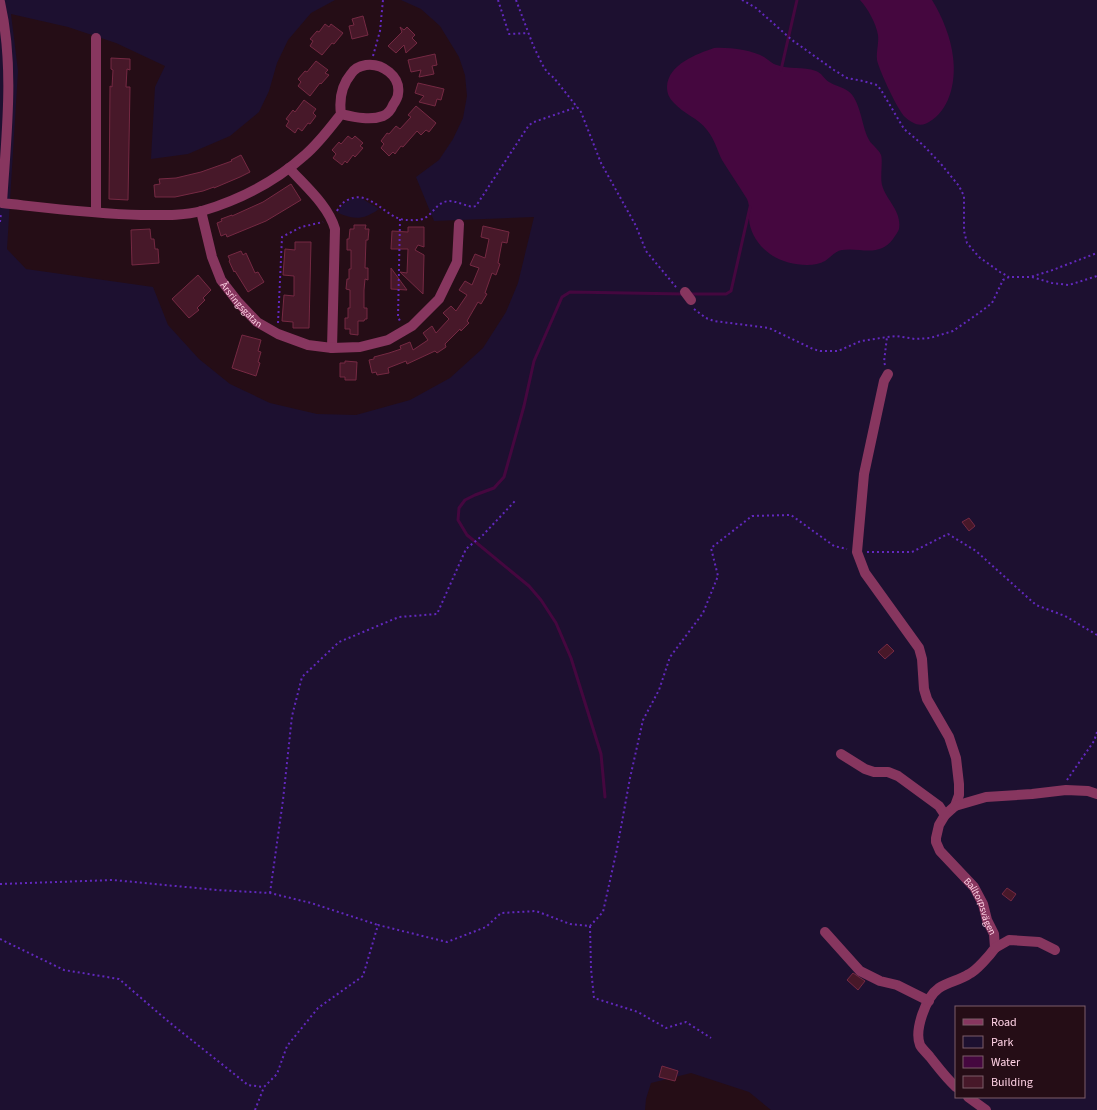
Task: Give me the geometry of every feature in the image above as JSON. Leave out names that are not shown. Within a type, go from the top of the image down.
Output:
[{"type":"street","points":[[0,2],[4,18],[8,52],[2,203],[96,212],[168,215],[201,211],[244,195],[289,168],[311,149],[341,114]]},
{"type":"street","points":[[96,38],[96,212]]},
{"type":"street","points":[[370,65],[382,67],[392,74],[397,84],[398,93],[390,112],[383,116],[370,118],[361,118],[341,114],[339,102],[347,79],[353,71],[362,66],[370,65]]},
{"type":"street","points":[[289,168],[318,200],[332,220],[335,229],[332,348]]},
{"type":"street","name":"Årsringsgatan","points":[[201,211],[212,257],[221,280],[238,302],[257,322],[278,334],[308,346],[332,348],[360,347],[388,340],[412,326],[439,299],[457,262],[459,224]]},
{"type":"street","points":[[888,374],[884,380],[864,474],[857,552],[865,574],[919,648],[922,659],[924,689],[927,699],[949,737],[956,758],[959,795],[955,806]]},
{"type":"street","points":[[841,754],[865,769],[874,772],[888,772],[898,776],[939,806],[945,815]]},
{"type":"street","points":[[955,806],[986,797],[1066,790],[1088,791],[1097,794]]},
{"type":"street","name":"Balltorpsvägen","points":[[955,806],[945,815],[939,825],[936,842],[940,851],[974,887],[983,904],[987,920],[994,934],[995,948],[989,957],[970,974],[939,988],[929,1001],[920,1025],[920,1045],[948,1080],[955,1086]]},
{"type":"street","points":[[825,932],[860,971],[880,981],[897,985],[929,1001]]},
{"type":"street","points":[[995,948],[1008,940],[1039,942],[1055,950]]},
{"type":"street","points":[[969,1098],[986,1110]]},
{"type":"path","points":[[370,65],[380,31],[384,0]]},
{"type":"path","points":[[498,0],[509,34],[528,33]]},
{"type":"path","points":[[516,0],[533,45],[547,72],[559,84],[577,107],[586,123],[601,162],[636,226],[646,251],[706,318],[721,322],[748,324],[769,328],[813,349],[820,351],[838,351],[861,341],[896,336],[930,338],[953,331],[992,303],[1003,280],[1009,277],[1030,277],[1052,283],[1069,285],[1097,276]]},
{"type":"path","points":[[742,0],[756,8],[792,40],[834,70],[847,78],[877,85],[904,129],[923,145],[959,186],[964,196],[964,231],[967,243],[979,257],[1009,277]]},
{"type":"path","points":[[278,334],[282,237],[301,227],[332,220],[338,208],[344,201],[354,197],[361,197],[370,200],[395,218],[400,219],[417,220],[424,218],[443,202],[460,202],[472,207],[476,206],[529,125],[577,107]]},
{"type":"path","points":[[400,219],[398,317],[406,330]]},
{"type":"path","points":[[1030,277],[1097,253]]},
{"type":"path","points":[[887,337],[884,362],[888,374]]},
{"type":"path","points":[[270,893],[284,800],[292,716],[302,677],[339,642],[399,617],[437,614],[466,549],[480,538],[515,501]]},
{"type":"path","points":[[711,1038],[686,1022],[666,1028],[638,1012],[594,998],[591,969],[590,926],[603,912],[617,850],[630,778],[644,720],[659,690],[670,657],[703,613],[718,576],[711,548],[752,516],[791,515],[834,546],[857,552],[912,552],[948,534],[976,551],[1036,605],[1065,616],[1097,635]]},
{"type":"path","points":[[1063,786],[1094,741],[1097,732]]},
{"type":"path","points":[[0,884],[113,880],[217,890],[270,893],[311,903],[378,924],[447,942],[486,927],[500,913],[536,911],[570,924],[590,926]]},
{"type":"path","points":[[255,1110],[264,1087],[277,1074],[287,1046],[318,1008],[363,976],[378,924]]},
{"type":"path","points":[[0,939],[64,970],[119,979],[169,1022],[248,1085],[264,1087]]},
{"type":"green space","points":[[0,0],[335,0],[311,13],[288,40],[277,63],[269,91],[259,112],[230,136],[188,154],[151,159],[155,87],[165,66],[116,43],[68,27],[11,14],[18,71],[7,249],[26,269],[153,287],[168,325],[199,359],[230,384],[270,403],[317,414],[356,415],[410,400],[450,378],[483,348],[506,312],[518,283],[534,217],[434,221],[416,177],[439,160],[453,139],[463,118],[467,96],[465,75],[459,57],[440,26],[421,9],[401,0],[1097,0],[1097,1110],[771,1110],[749,1092],[691,1073],[651,1083],[646,1099],[645,1110],[0,1110]]},
{"type":"green space","points":[[353,198],[361,198],[379,209],[359,218],[349,217],[338,213],[344,204]]},
{"type":"water","points":[[860,0],[932,0],[936,6],[946,27],[950,42],[954,74],[951,92],[944,108],[932,120],[925,124],[915,124],[905,117],[898,107],[878,65],[878,35],[874,21]]},
{"type":"water","points":[[714,48],[747,51],[764,57],[774,64],[816,71],[829,82],[846,90],[852,95],[858,106],[868,138],[881,155],[882,185],[898,217],[899,229],[888,245],[875,250],[849,249],[840,251],[825,261],[813,265],[806,265],[778,259],[768,253],[760,245],[751,230],[747,199],[722,160],[712,138],[703,126],[674,103],[667,91],[672,72],[678,66],[684,61],[700,53]]},
{"type":"building","points":[[363,16],[368,35],[352,39],[349,26],[354,25],[352,19]]},
{"type":"building","points":[[325,24],[329,27],[331,24],[343,33],[322,55],[310,46],[313,41],[310,39],[317,31],[319,32]]},
{"type":"building","points":[[400,27],[404,30],[407,27],[415,35],[412,38],[417,43],[406,53],[404,45],[396,53],[388,46],[402,32]]},
{"type":"building","points":[[435,54],[437,65],[432,66],[434,74],[419,77],[421,70],[411,72],[408,60]]},
{"type":"building","points":[[111,58],[130,59],[130,70],[127,69],[126,87],[130,87],[128,200],[109,199],[110,86],[112,87],[113,70],[111,69]]},
{"type":"building","points":[[316,61],[328,70],[325,73],[329,75],[321,84],[320,83],[310,96],[298,86],[301,82],[298,79],[305,71],[307,72]]},
{"type":"building","points":[[418,83],[444,89],[441,100],[437,99],[435,106],[419,102],[424,96],[415,93]]},
{"type":"building","points":[[304,100],[316,109],[313,113],[316,116],[302,131],[298,128],[295,133],[286,126],[289,121],[286,119],[293,110],[295,112]]},
{"type":"building","points":[[416,106],[436,123],[429,132],[426,130],[421,135],[417,131],[403,147],[401,146],[395,154],[393,152],[389,156],[381,148],[384,144],[381,141],[387,133],[389,134],[396,126],[400,129],[411,117],[408,115]]},
{"type":"building","points":[[348,136],[352,139],[355,136],[363,143],[360,146],[363,148],[355,157],[353,155],[347,163],[345,161],[342,165],[333,158],[336,154],[332,150],[339,142],[341,144]]},
{"type":"building","points":[[241,155],[250,172],[240,177],[203,191],[175,197],[155,197],[154,185],[160,184],[159,179],[176,178],[201,172],[232,161],[231,160]]},
{"type":"building","points":[[291,184],[301,200],[266,221],[227,237],[226,234],[221,236],[217,223],[222,221],[221,219],[232,216],[263,202]]},
{"type":"building","points":[[354,225],[366,225],[365,229],[369,229],[368,240],[366,240],[365,268],[368,268],[368,280],[365,279],[364,290],[364,308],[367,308],[367,319],[364,321],[358,321],[358,335],[350,334],[350,329],[345,329],[345,318],[348,318],[348,308],[350,308],[350,290],[346,289],[347,279],[349,279],[349,269],[351,269],[351,250],[347,250],[347,239],[349,239],[350,229],[354,229]]},
{"type":"building","points":[[483,226],[509,232],[507,243],[502,242],[498,263],[500,264],[496,275],[492,273],[485,293],[487,294],[481,304],[478,302],[467,321],[469,323],[461,331],[460,329],[445,344],[446,347],[437,353],[435,351],[407,364],[406,361],[388,368],[389,373],[377,375],[376,372],[372,373],[369,360],[374,359],[374,357],[401,349],[400,346],[410,342],[413,350],[428,340],[423,333],[432,326],[436,333],[449,319],[443,313],[451,306],[456,311],[467,295],[459,290],[465,281],[472,285],[479,268],[470,265],[475,254],[485,258],[489,239],[481,237]]},
{"type":"building","points":[[408,227],[424,227],[424,247],[418,245],[415,250],[424,255],[423,294],[400,272],[407,273],[408,249],[391,249],[392,231],[408,232]]},
{"type":"building","points":[[150,229],[151,239],[154,239],[155,249],[158,249],[159,263],[132,265],[131,230]]},
{"type":"building","points":[[295,242],[311,242],[309,328],[293,328],[293,322],[282,321],[284,295],[294,296],[294,276],[283,275],[285,249],[295,250]]},
{"type":"building","points":[[241,251],[243,255],[246,253],[255,273],[258,272],[264,282],[248,292],[235,271],[234,272],[228,256]]},
{"type":"building","points":[[391,268],[407,290],[391,289]]},
{"type":"building","points":[[198,275],[211,290],[203,298],[205,300],[197,308],[199,310],[189,318],[172,299]]},
{"type":"building","points":[[242,335],[261,340],[258,351],[261,352],[258,362],[260,363],[256,376],[232,368]]},
{"type":"building","points":[[345,361],[357,362],[356,380],[345,380],[345,377],[340,377],[340,363],[345,363]]},
{"type":"building","points":[[969,518],[975,526],[969,531],[962,522]]},
{"type":"building","points":[[887,644],[894,651],[885,659],[878,652]]},
{"type":"building","points":[[1007,888],[1016,894],[1011,901],[1002,894]]},
{"type":"building","points":[[853,973],[865,981],[858,990],[847,980]]},
{"type":"building","points":[[662,1066],[678,1071],[675,1081],[659,1077]]},
{"type":"waterway","points":[[781,70],[797,0]]},
{"type":"waterway","points":[[690,294],[726,294],[731,291],[750,207]]},
{"type":"waterway","points":[[605,797],[601,754],[571,658],[556,623],[541,600],[529,586],[467,535],[458,520],[459,508],[465,500],[494,488],[504,477],[524,406],[534,361],[562,297],[570,292],[684,294]]}]
